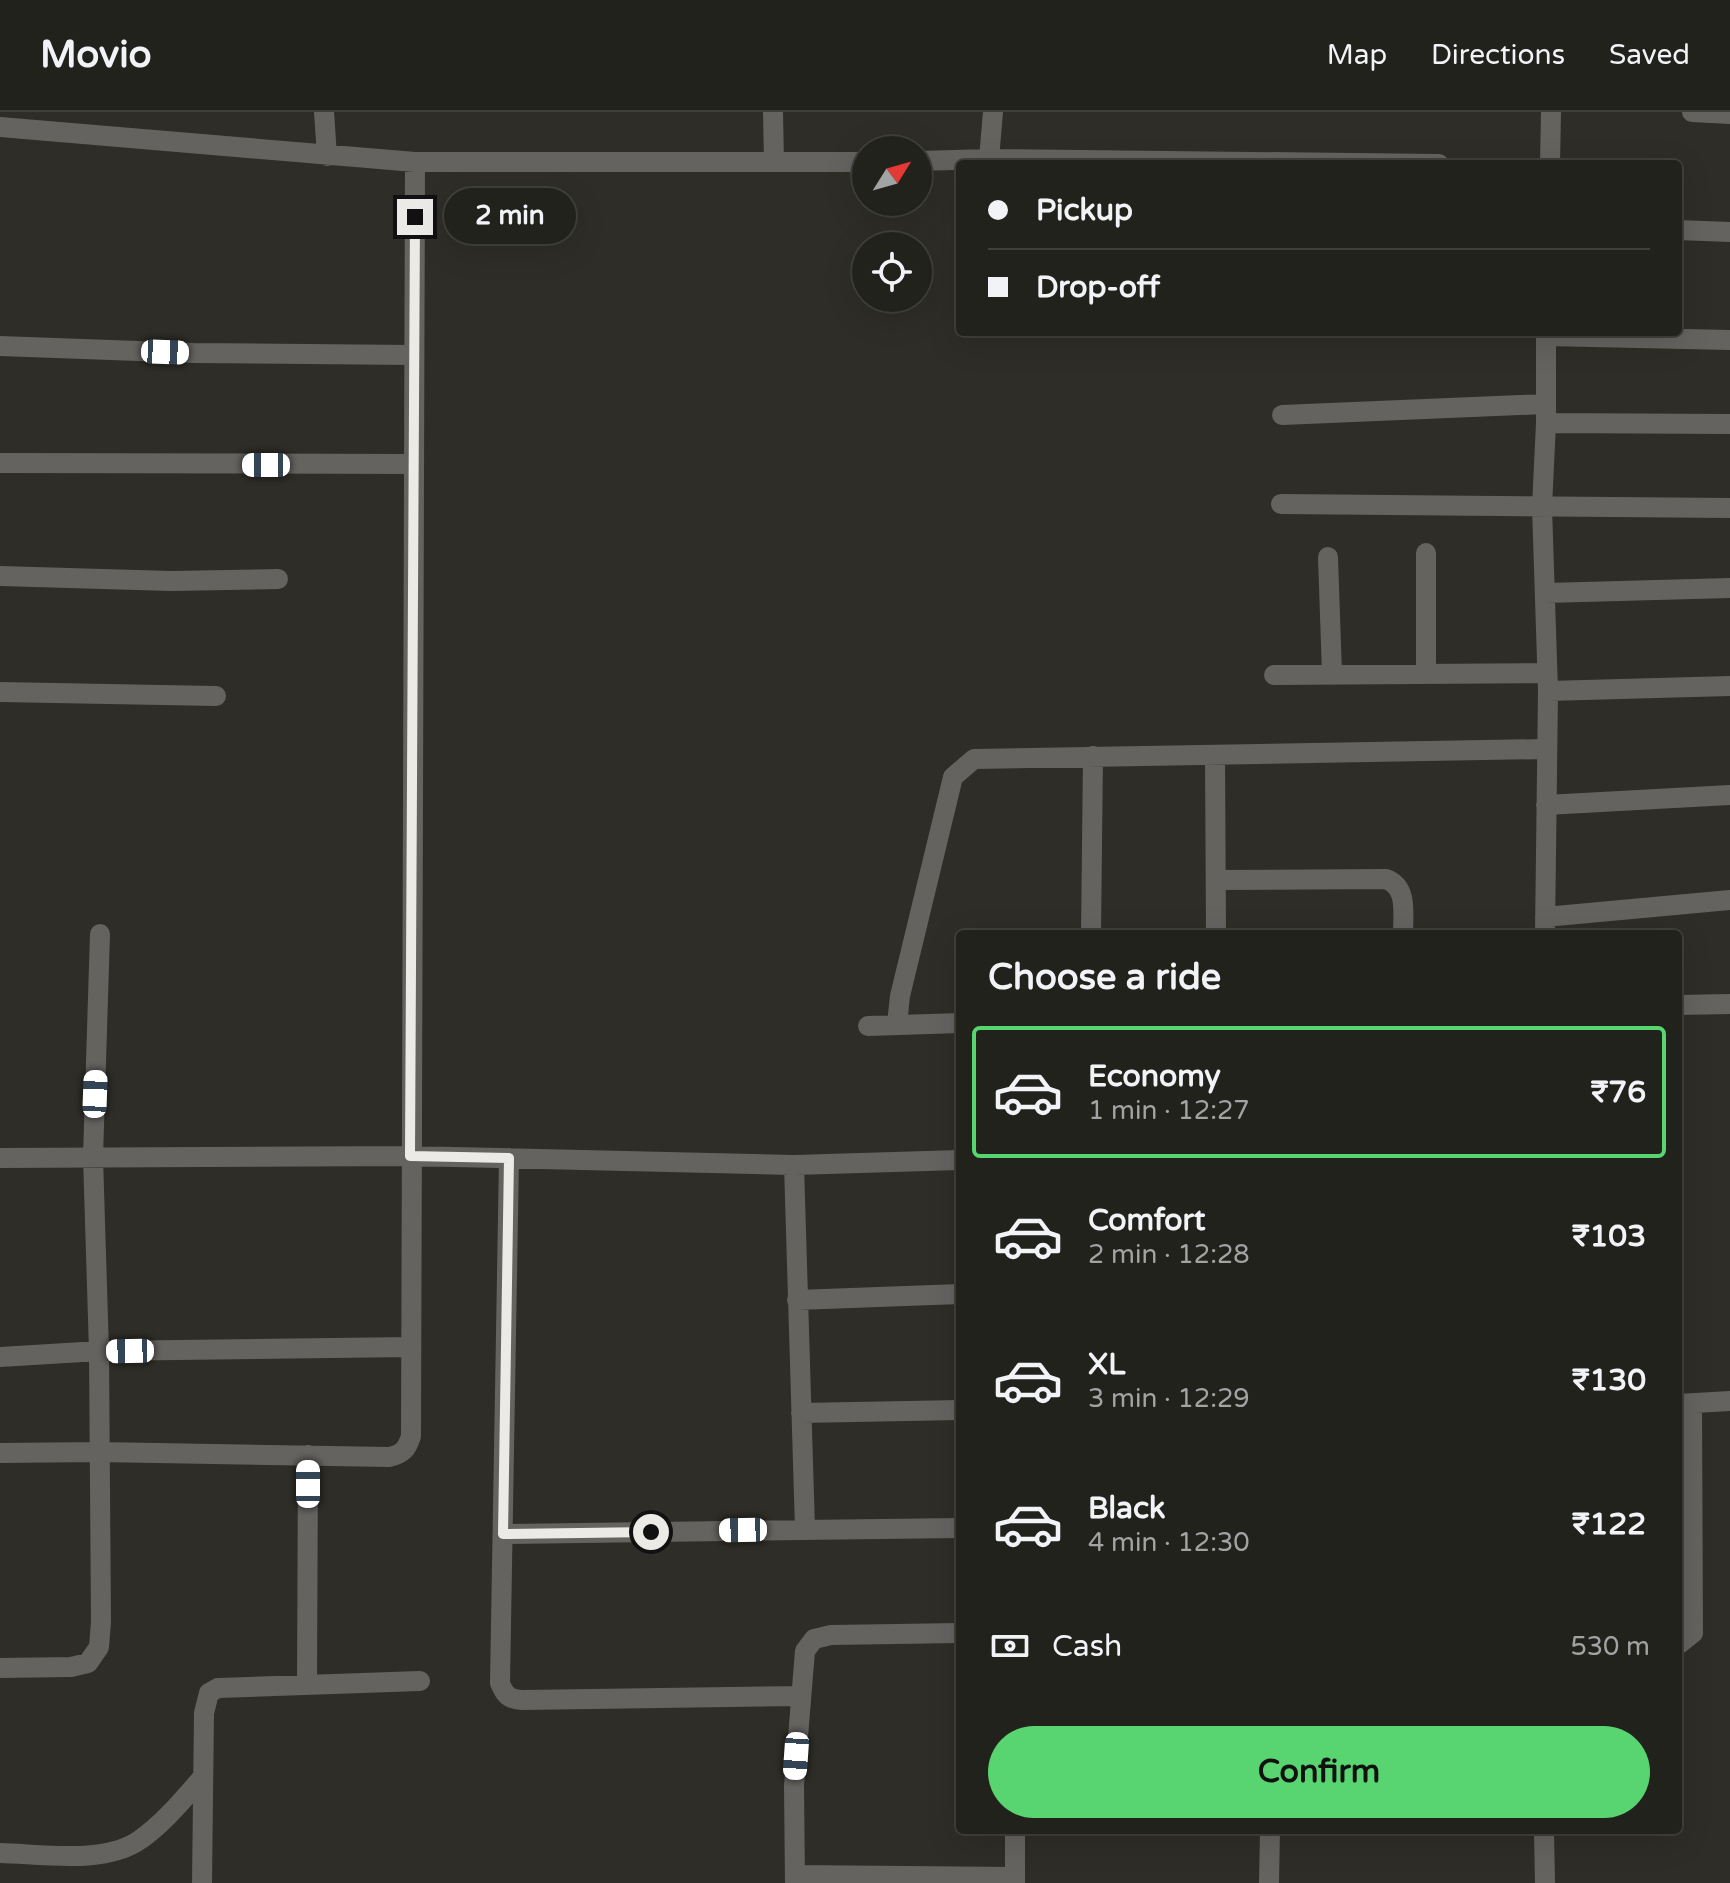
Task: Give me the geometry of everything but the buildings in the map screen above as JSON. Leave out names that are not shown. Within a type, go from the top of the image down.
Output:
[{"type":"street","points":[[324,112],[327,156]]},
{"type":"street","points":[[773,112],[774,162]]},
{"type":"street","points":[[989,159],[993,112]]},
{"type":"street","points":[[1550,160],[1551,112]]},
{"type":"street","points":[[1692,112],[1730,114]]},
{"type":"street","points":[[0,127],[415,162],[852,162]]},
{"type":"street","points":[[932,161],[1079,160]]},
{"type":"street","points":[[0,1453],[389,1457],[407,1449],[411,1436],[415,162]]},
{"type":"street","points":[[1682,230],[1730,232]]},
{"type":"street","points":[[1546,336],[1542,507],[1547,682],[1545,926],[1730,900]]},
{"type":"street","points":[[1607,336],[1730,340]]},
{"type":"street","points":[[0,346],[193,353],[413,355]]},
{"type":"street","points":[[1282,415],[1545,414],[1730,424]]},
{"type":"street","points":[[0,463],[414,464]]},
{"type":"street","points":[[1281,504],[1730,508]]},
{"type":"street","points":[[1426,553],[1426,673]]},
{"type":"street","points":[[1328,557],[1332,674]]},
{"type":"street","points":[[0,576],[171,581],[278,579]]},
{"type":"street","points":[[1546,593],[1730,588]]},
{"type":"street","points":[[1274,675],[1426,673],[1547,682],[1730,686]]},
{"type":"street","points":[[0,692],[216,696]]},
{"type":"street","points":[[897,1024],[900,996],[953,777],[974,759],[1547,749]]},
{"type":"street","points":[[1215,755],[1216,930]]},
{"type":"street","points":[[1091,930],[1093,756]]},
{"type":"street","points":[[1546,805],[1730,795]]},
{"type":"street","points":[[1216,880],[1386,879],[1400,889],[1403,930]]},
{"type":"street","points":[[0,1668],[71,1667],[88,1663],[99,1647],[99,1351],[93,1157],[100,934]]},
{"type":"street","points":[[1682,1005],[1730,1004]]},
{"type":"street","points":[[868,1026],[956,1023]]},
{"type":"street","points":[[0,1158],[410,1156],[794,1165],[956,1160]]},
{"type":"street","points":[[509,1158],[500,1683],[505,1695],[512,1699],[800,1696]]},
{"type":"street","points":[[794,1165],[805,1529]]},
{"type":"street","points":[[797,1300],[956,1294]]},
{"type":"street","points":[[0,1357],[99,1351],[410,1347]]},
{"type":"street","points":[[1682,1643],[1693,1633],[1694,1619],[1685,1404],[1730,1401]]},
{"type":"street","points":[[801,1413],[956,1410]]},
{"type":"street","points":[[307,1685],[308,1455]]},
{"type":"street","points":[[503,1534],[956,1528]]},
{"type":"street","points":[[956,1633],[831,1635],[814,1639],[805,1651],[794,1786],[795,1879],[1015,1880],[1015,1834]]},
{"type":"street","points":[[202,1883],[204,1713],[209,1693],[218,1688],[420,1681]]},
{"type":"street","points":[[0,1853],[95,1855],[116,1852],[140,1840],[203,1777]]},
{"type":"street","points":[[1269,1883],[1270,1834]]},
{"type":"street","points":[[1544,1834],[1545,1883]]},
{"type":"route","points":[[415,217],[410,1156],[509,1158],[503,1534],[651,1532]]}]
